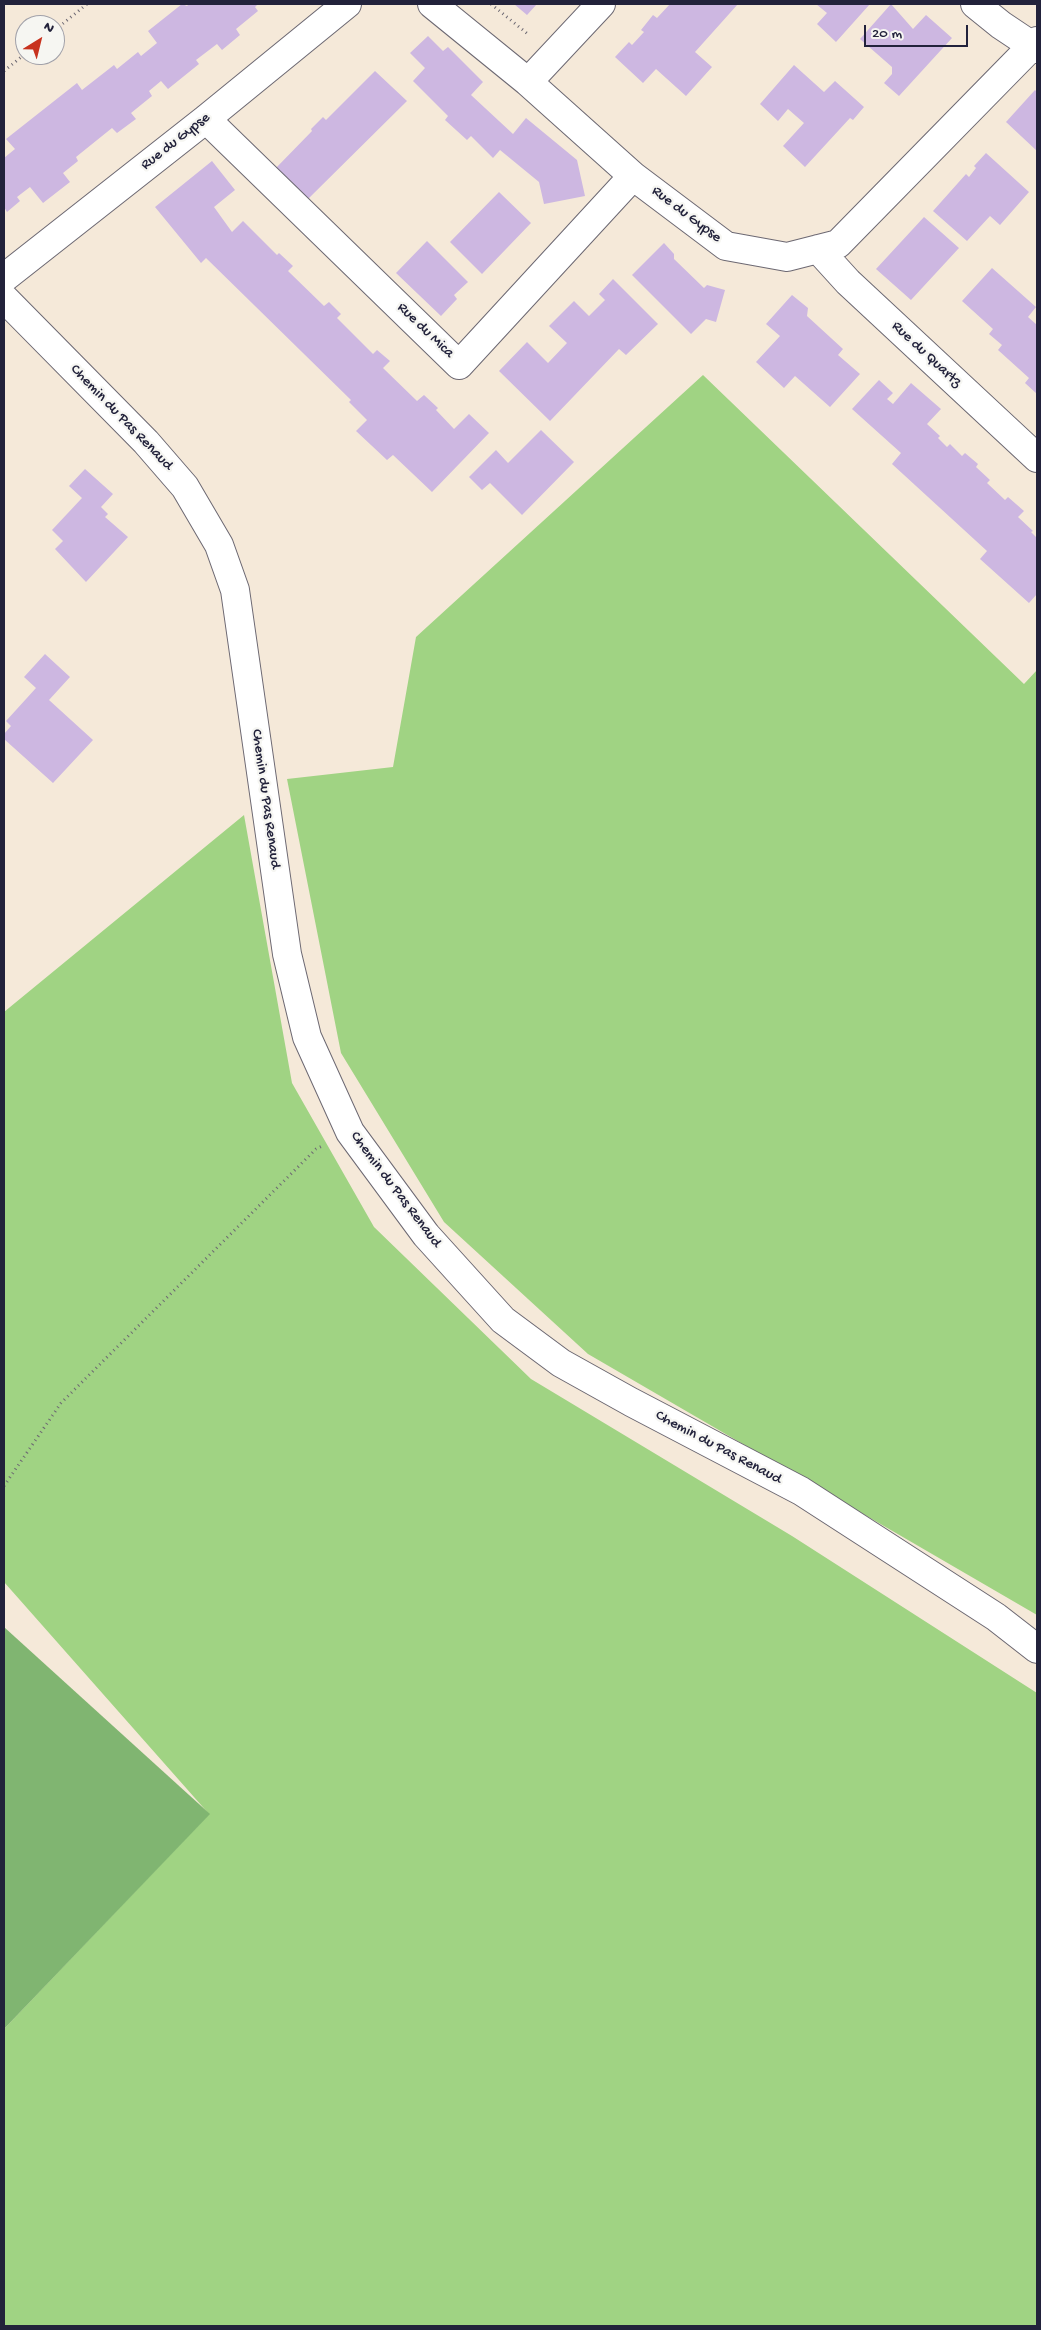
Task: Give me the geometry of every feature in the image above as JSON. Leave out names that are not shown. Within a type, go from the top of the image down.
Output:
[{"type":"street","name":"Rue du Gypse","points":[[4,278],[206,119],[347,4]]},
{"type":"street","name":"Rue du Gypse","points":[[432,4],[528,82],[633,176],[726,246],[787,257],[838,244],[1036,45]]},
{"type":"street","points":[[528,82],[601,4]]},
{"type":"street","points":[[975,4],[1001,25],[1036,45]]},
{"type":"street","name":"Rue du Mica","points":[[206,119],[459,365],[633,176]]},
{"type":"street","name":"Rue du Quartz","points":[[818,250],[848,282],[1037,458]]},
{"type":"street","name":"Chemin du Pas Renaud","points":[[4,298],[146,442],[186,487],[219,545],[235,590],[287,954],[307,1037],[350,1132],[426,1235],[503,1320],[561,1363],[801,1491],[996,1617],[1037,1649]]},
{"type":"path","points":[[65,22],[87,4]]},
{"type":"path","points":[[491,4],[554,55]]},
{"type":"path","points":[[4,71],[15,62]]},
{"type":"path","points":[[4,1486],[61,1404],[316,1149],[350,1132]]},
{"type":"green space","points":[[703,375],[1024,684],[1037,670],[1037,1615],[588,1354],[444,1222],[341,1053],[287,779],[393,767],[416,637]]},
{"type":"green space","points":[[244,815],[292,1083],[374,1227],[531,1379],[792,1536],[1037,1693],[1037,2326],[4,2326],[4,2029],[209,1814],[4,1582],[4,1012]]},
{"type":"green space","points":[[4,1627],[210,1814],[4,2029]]},
{"type":"building","points":[[182,4],[187,6],[189,4],[258,4],[255,7],[258,11],[236,29],[240,35],[222,50],[217,44],[196,60],[199,64],[168,89],[161,81],[149,91],[152,96],[131,113],[136,119],[117,133],[112,128],[76,157],[78,161],[63,173],[70,182],[43,203],[30,187],[17,197],[20,201],[7,212],[4,207],[4,158],[15,149],[6,139],[77,83],[82,90],[114,65],[117,69],[138,52],[141,56],[157,43],[148,31]]},
{"type":"building","points":[[514,4],[537,4],[527,15]]},
{"type":"building","points":[[670,4],[738,4],[695,52],[712,67],[686,96],[656,69],[643,83],[615,57],[629,42],[632,45],[644,32],[641,30],[653,15],[657,18]]},
{"type":"building","points":[[816,4],[870,4],[836,42],[817,24],[827,13]]},
{"type":"building","points":[[891,4],[913,29],[926,15],[952,38],[899,96],[884,83],[892,74],[892,67],[860,39]]},
{"type":"building","points":[[428,36],[443,51],[448,47],[483,82],[471,95],[513,134],[526,118],[577,160],[585,196],[544,204],[539,182],[500,150],[493,158],[471,136],[467,140],[445,120],[448,116],[413,81],[425,68],[410,53]]},
{"type":"building","points":[[794,65],[824,92],[835,81],[864,107],[853,120],[850,118],[805,167],[783,146],[804,123],[788,109],[778,121],[760,104]]},
{"type":"building","points":[[375,71],[407,101],[307,200],[275,169],[323,117],[326,120]]},
{"type":"building","points":[[1035,90],[1037,92],[1037,151],[1006,122]]},
{"type":"building","points":[[986,153],[1029,192],[1000,225],[990,216],[967,241],[933,211],[966,174],[969,177],[976,168],[974,166]]},
{"type":"building","points":[[212,161],[235,190],[214,207],[232,232],[243,221],[277,255],[279,253],[293,266],[288,271],[324,306],[329,302],[341,314],[337,318],[373,354],[377,350],[390,361],[383,368],[417,401],[424,395],[438,408],[436,410],[454,429],[469,414],[489,433],[432,492],[393,455],[387,460],[356,431],[367,420],[349,402],[351,400],[206,258],[201,263],[155,207]]},
{"type":"building","points":[[499,192],[531,223],[482,274],[450,242]]},
{"type":"building","points":[[924,217],[959,248],[911,300],[876,269]]},
{"type":"building","points":[[427,241],[468,282],[454,295],[457,299],[441,316],[396,273]]},
{"type":"building","points":[[664,243],[674,254],[674,259],[704,288],[707,285],[725,290],[716,322],[706,319],[691,334],[632,275]]},
{"type":"building","points":[[992,268],[1036,307],[1028,317],[1037,325],[1037,394],[1025,383],[1029,378],[998,350],[1002,345],[989,334],[993,329],[962,301]]},
{"type":"building","points":[[613,279],[658,324],[626,355],[619,349],[550,421],[499,371],[527,342],[548,363],[567,343],[549,326],[574,301],[589,316],[605,300],[599,294]]},
{"type":"building","points":[[792,295],[808,308],[807,316],[843,349],[838,355],[860,374],[830,407],[795,376],[784,388],[756,362],[780,336],[766,324]]},
{"type":"building","points":[[879,380],[893,393],[887,399],[893,404],[911,383],[941,409],[927,424],[940,436],[938,438],[947,447],[950,444],[962,456],[965,453],[978,464],[976,467],[990,480],[987,483],[1005,500],[1008,497],[1024,511],[1018,517],[1033,531],[1031,532],[1037,538],[1037,594],[1029,603],[980,559],[987,551],[892,464],[901,453],[852,409]]},
{"type":"building","points":[[541,430],[574,462],[522,515],[490,483],[482,490],[469,477],[496,450],[508,463]]},
{"type":"building","points":[[85,469],[113,494],[101,507],[108,514],[105,517],[128,537],[86,582],[55,549],[63,541],[52,530],[82,498],[69,486]]},
{"type":"building","points":[[45,654],[70,677],[49,700],[93,740],[53,783],[4,739],[4,734],[11,726],[6,721],[36,688],[24,677]]}]
